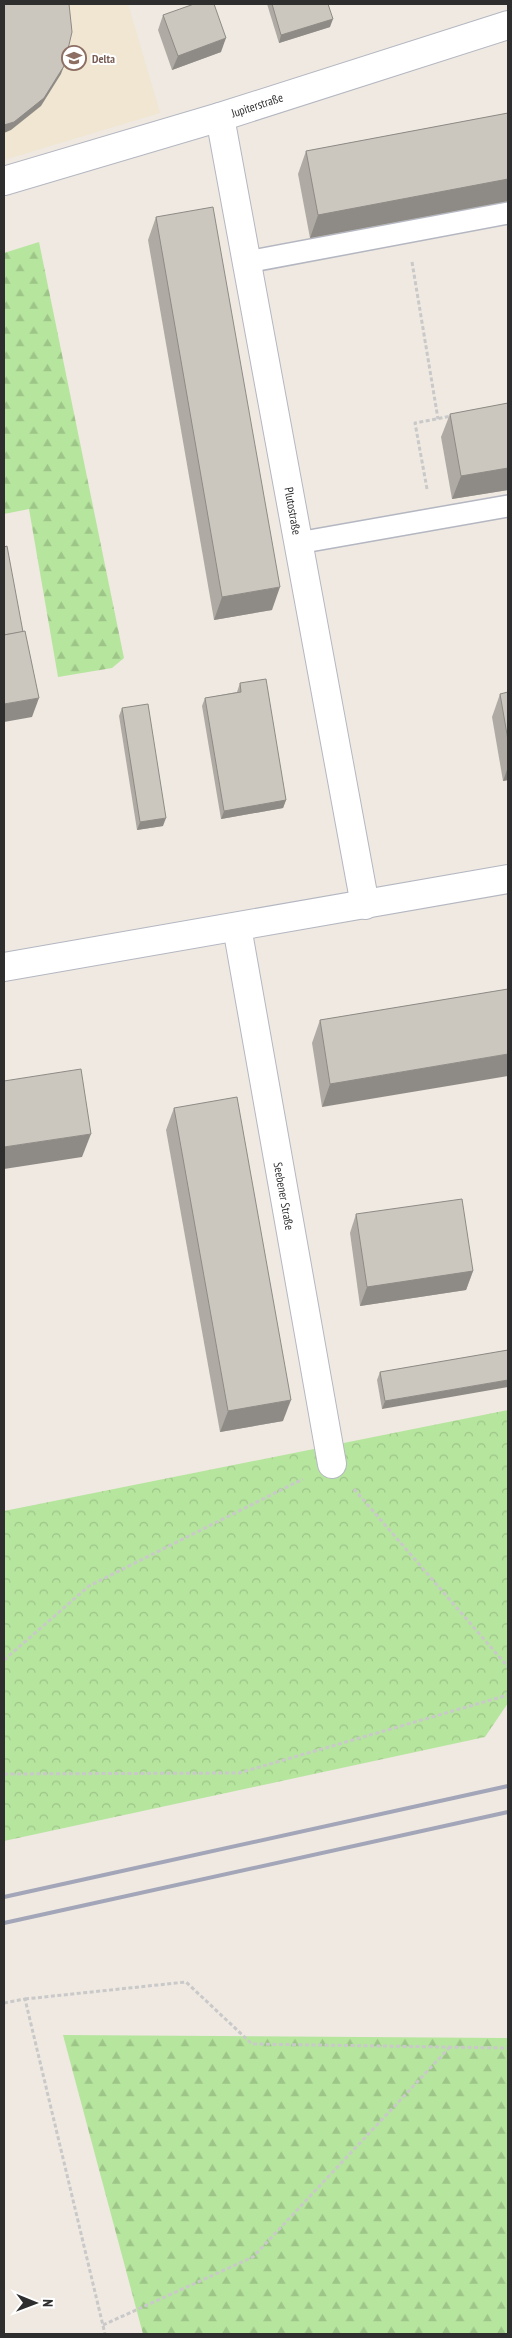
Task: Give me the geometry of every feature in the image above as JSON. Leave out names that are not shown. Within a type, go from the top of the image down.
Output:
[{"type":"street","name":"Jupiterstraße","points":[[4,181],[220,117],[508,25]]},
{"type":"street","name":"Plutostraße","points":[[220,117],[366,904]]},
{"type":"street","points":[[4,967],[508,879]]},
{"type":"street","name":"Seebener Straße","points":[[236,927],[332,1464]]},
{"type":"lane","points":[[247,262],[508,213]]},
{"type":"lane","points":[[298,543],[508,506]]},
{"type":"path","points":[[407,232],[438,418]]},
{"type":"path","points":[[433,519],[415,422],[456,415]]},
{"type":"path","points":[[4,1660],[89,1586],[332,1464],[508,1667]]},
{"type":"path","points":[[4,1774],[240,1773],[508,1695]]},
{"type":"path","points":[[4,2003],[25,1999],[186,1982],[252,2044],[508,2048]]},
{"type":"path","points":[[25,1999],[106,2334]]},
{"type":"path","points":[[103,2325],[253,2257],[450,2047]]},
{"type":"shaded area","name":"Delta","points":[[4,4],[128,4],[160,113],[4,160]]},
{"type":"green space","points":[[39,242],[124,658],[112,668],[58,677],[29,509],[4,514],[4,253]]},
{"type":"green space","points":[[508,1410],[508,1703],[485,1737],[4,1841],[4,1511]]},
{"type":"green space","points":[[63,2035],[508,2038],[508,2334],[143,2334]]},
{"type":"building","points":[[4,4],[69,4],[72,32],[64,66],[44,98],[14,122],[4,125]]},
{"type":"building","points":[[194,4],[214,4],[226,38],[178,56],[163,15]]},
{"type":"building","points":[[272,4],[328,4],[333,19],[281,35]]},
{"type":"building","points":[[508,113],[508,179],[318,215],[306,151]]},
{"type":"building","points":[[213,207],[280,587],[222,597],[156,217]]},
{"type":"building","points":[[508,403],[508,468],[461,476],[450,414]]},
{"type":"building","points":[[7,546],[23,632],[4,635],[4,547]]},
{"type":"building","points":[[25,631],[39,698],[4,704],[4,635]]},
{"type":"building","points":[[266,679],[286,800],[224,811],[205,698],[241,692],[240,683]]},
{"type":"building","points":[[508,692],[508,740],[500,694]]},
{"type":"building","points":[[148,704],[166,818],[140,822],[122,708]]},
{"type":"building","points":[[508,989],[508,1054],[330,1084],[320,1020]]},
{"type":"building","points":[[81,1069],[91,1134],[4,1147],[4,1081]]},
{"type":"building","points":[[237,1097],[291,1400],[228,1411],[174,1108]]},
{"type":"building","points":[[462,1199],[473,1271],[367,1287],[356,1214]]},
{"type":"building","points":[[508,1350],[508,1380],[385,1401],[380,1372]]},
{"type":"railway","points":[[4,1897],[508,1786]]},
{"type":"railway","points":[[4,1923],[508,1812]]},
{"type":"place","name":"Delta","points":[[74,58]]}]
